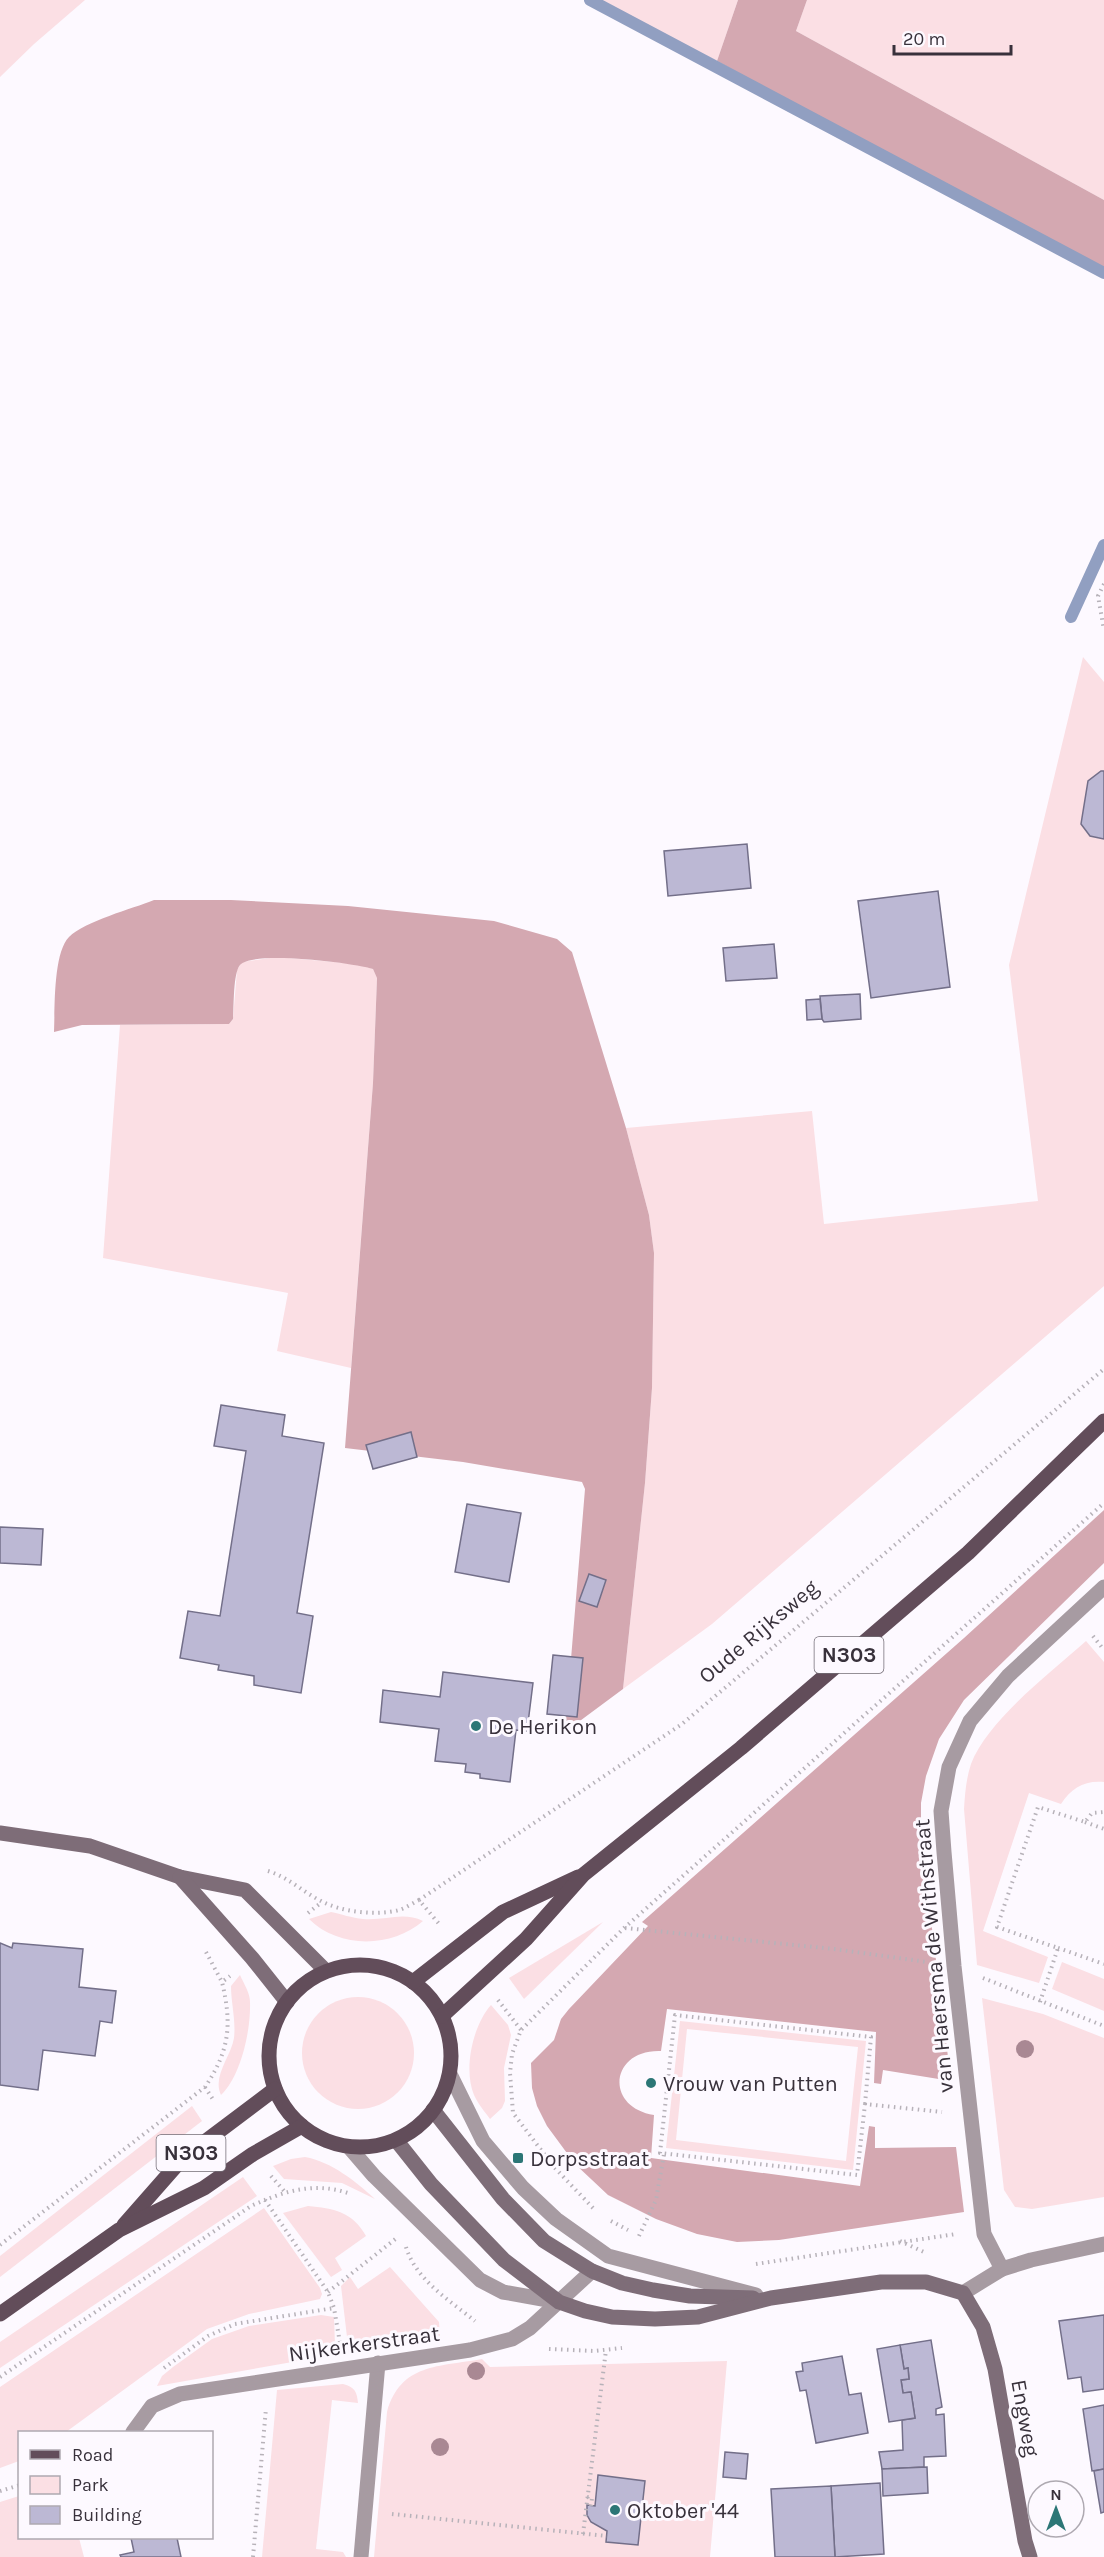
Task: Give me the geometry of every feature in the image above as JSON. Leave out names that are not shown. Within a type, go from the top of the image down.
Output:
[{"type":"main road","name":"N303","points":[[442,2016],[526,1940],[584,1875],[741,1748],[968,1553],[1104,1422]]},
{"type":"main road","name":"N303","points":[[413,1982],[503,1912],[584,1875]]},
{"type":"main road","points":[[348,1966],[371,1966],[393,1971],[413,1982],[429,1997],[442,2016],[451,2045],[450,2074],[444,2093],[434,2110],[417,2128],[396,2140],[373,2147],[349,2147],[316,2136],[302,2126],[286,2109],[275,2089],[269,2067],[269,2044],[275,2022],[287,2002],[304,1984],[326,1971],[348,1966]]},
{"type":"main road","name":"N303","points":[[119,2230],[182,2159],[275,2089]]},
{"type":"main road","name":"N303","points":[[0,2314],[119,2230],[204,2188],[253,2154],[302,2126]]},
{"type":"street","name":"van Haersma de Withstraat","points":[[1002,2269],[984,2234],[954,1966],[941,1811],[949,1767],[970,1720],[1008,1676],[1104,1587]]},
{"type":"street","points":[[0,1833],[90,1846],[180,1877],[245,1890],[326,1971]]},
{"type":"street","points":[[180,1877],[252,1958],[287,2002]]},
{"type":"street","points":[[450,2074],[483,2141],[523,2188],[556,2219],[608,2256],[771,2298]]},
{"type":"street","points":[[434,2110],[503,2199],[544,2241],[592,2271],[622,2283],[690,2296],[771,2298]]},
{"type":"street","points":[[396,2140],[431,2184],[504,2260],[559,2302]]},
{"type":"street","points":[[349,2147],[374,2176],[480,2280],[503,2292],[559,2302],[612,2317],[655,2319],[698,2317],[771,2298],[881,2282],[926,2282],[963,2293],[1002,2269],[1031,2260],[1104,2244]]},
{"type":"street","name":"Nijkerkerstraat","points":[[152,2406],[180,2394],[339,2368],[470,2350],[512,2339],[530,2328],[592,2271]]},
{"type":"street","name":"Engweg","points":[[963,2293],[983,2327],[995,2370],[1024,2541],[1030,2557]]},
{"type":"street","points":[[361,2557],[378,2363]]},
{"type":"street","points":[[134,2431],[152,2406]]},
{"type":"path","points":[[1104,584],[1098,596],[1104,630]]},
{"type":"path","name":"Oude Rijksweg","points":[[419,1900],[682,1724],[1104,1369]]},
{"type":"path","points":[[600,2215],[554,2167],[513,2113],[510,2073],[512,2054],[521,2030],[624,1928],[1104,1503]]},
{"type":"path","points":[[1104,1829],[1038,1808],[997,1927],[1104,1964]]},
{"type":"path","points":[[1085,1822],[1092,1813],[1104,1812]]},
{"type":"path","points":[[624,1928],[834,1949],[954,1966],[1104,2026]]},
{"type":"path","points":[[1040,2002],[1058,1948]]},
{"type":"path","points":[[675,2015],[871,2037],[865,2103],[857,2175],[660,2153],[675,2015]]},
{"type":"path","points":[[0,2245],[205,2086]]},
{"type":"path","points":[[865,2103],[970,2115]]},
{"type":"path","points":[[0,2377],[251,2206],[285,2192],[318,2187],[353,2195]]},
{"type":"path","points":[[266,2200],[328,2292],[334,2308],[340,2344],[339,2368]]},
{"type":"path","points":[[609,2220],[650,2240]]},
{"type":"path","points":[[748,2264],[833,2253],[945,2234],[984,2234]]},
{"type":"path","points":[[328,2292],[402,2235]]},
{"type":"path","points":[[152,2406],[151,2391],[156,2375],[208,2336],[235,2324],[334,2308]]},
{"type":"path","points":[[253,2557],[269,2379]]},
{"type":"path","points":[[0,2491],[18,2486]]},
{"type":"path","points":[[587,2497],[592,2498],[591,2506]]},
{"type":"path","points":[[365,2511],[607,2536]]},
{"type":"green space","points":[[0,0],[85,0],[0,77]]},
{"type":"green space","points":[[600,0],[738,0],[717,61]]},
{"type":"green space","points":[[807,0],[1104,0],[1104,200],[796,31]]},
{"type":"green space","points":[[1083,657],[1104,682],[1104,1286],[712,1624],[623,1689],[645,1483],[652,1388],[654,1253],[649,1215],[626,1128],[812,1111],[824,1224],[1038,1201],[1009,965]]},
{"type":"green space","points":[[277,957],[357,964],[373,969],[377,977],[373,1083],[351,1368],[277,1351],[288,1293],[103,1258],[120,1025],[229,1024],[233,1019],[237,970],[242,962]]},
{"type":"green space","points":[[1086,1641],[1104,1662],[1104,1782],[1091,1782],[1079,1786],[1061,1804],[1029,1793],[983,1931],[1048,1957],[1039,1983],[977,1965],[964,1809],[966,1786],[971,1764],[979,1747],[1005,1714]]},
{"type":"green space","points":[[331,1912],[363,1919],[401,1916],[423,1921],[410,1930],[381,1940],[350,1940],[321,1929],[309,1919]]},
{"type":"green space","points":[[603,1922],[524,1999],[509,1978]]},
{"type":"green space","points":[[1062,1962],[1104,1979],[1104,2011],[1052,1989]]},
{"type":"green space","points":[[240,1975],[250,1999],[247,2039],[234,2076],[221,2095],[220,2074],[234,2038],[231,1986]]},
{"type":"green space","points":[[358,1997],[380,2001],[398,2013],[410,2031],[414,2053],[410,2075],[398,2093],[380,2105],[358,2109],[336,2105],[318,2093],[306,2075],[302,2053],[306,2031],[318,2013],[336,2001]]},
{"type":"green space","points":[[982,1998],[1043,2014],[1104,2038],[1104,2197],[1032,2209],[1015,2207],[1004,2190]]},
{"type":"green space","points":[[491,2005],[508,2025],[511,2035],[504,2068],[505,2101],[502,2108],[490,2119],[474,2095],[469,2073],[475,2035]]},
{"type":"green space","points":[[680,2021],[866,2041],[853,2170],[666,2148]],"holes":[[[687,2029],[858,2047],[846,2161],[676,2140]]]},
{"type":"green space","points":[[192,2106],[202,2121],[0,2277],[0,2256]]},
{"type":"green space","points":[[305,2157],[334,2168],[375,2199],[342,2183],[284,2179],[273,2166],[291,2159]]},
{"type":"green space","points":[[243,2177],[257,2196],[0,2368],[0,2342]]},
{"type":"green space","points":[[308,2206],[326,2208],[349,2216],[366,2236],[335,2258],[342,2270],[331,2277],[283,2213]]},
{"type":"green space","points":[[264,2208],[322,2294],[320,2299],[249,2314],[207,2329],[67,2431],[18,2431],[18,2461],[0,2468],[0,2387]]},
{"type":"green space","points":[[390,2267],[439,2322],[440,2338],[349,2354],[341,2286],[350,2277],[358,2289]]},
{"type":"green space","points":[[321,2315],[334,2317],[335,2345],[332,2355],[157,2386],[162,2376],[212,2339],[249,2326]]},
{"type":"green space","points":[[482,2359],[490,2367],[727,2361],[710,2557],[374,2557],[387,2412],[393,2396],[402,2384],[424,2370]]},
{"type":"green space","points":[[343,2384],[355,2390],[358,2403],[332,2400],[316,2549],[343,2552],[346,2557],[262,2557],[277,2390]]},
{"type":"green space","points":[[18,2496],[18,2539],[79,2539],[84,2557],[0,2557],[0,2502]]},
{"type":"shaded area","points":[[738,0],[807,0],[796,31],[1104,200],[1104,275],[717,61]]},
{"type":"shaded area","points":[[154,900],[231,900],[348,906],[494,921],[557,939],[572,952],[626,1128],[649,1215],[654,1253],[652,1388],[645,1483],[623,1689],[565,1732],[585,1489],[582,1482],[463,1462],[345,1448],[373,1083],[377,978],[373,969],[304,959],[264,958],[240,965],[235,982],[233,1019],[229,1024],[82,1025],[54,1032],[57,968],[69,937],[97,921]]},
{"type":"shaded area","points":[[1104,1510],[1104,1563],[964,1700],[939,1739],[926,1776],[921,1803],[921,1840],[951,2081],[883,2070],[881,2084],[874,2083],[876,2032],[667,2009],[661,2051],[644,2053],[631,2059],[623,2068],[620,2079],[621,2091],[627,2101],[638,2110],[654,2115],[651,2158],[860,2186],[869,2126],[875,2127],[875,2148],[956,2147],[964,2212],[779,2240],[737,2242],[697,2234],[656,2219],[608,2195],[575,2164],[547,2126],[537,2106],[532,2088],[531,2063],[554,2040],[561,2019],[648,1926],[642,1922],[964,1638]]},
{"type":"building","points":[[1104,771],[1104,839],[1090,836],[1081,824],[1088,781]]},
{"type":"building","points":[[747,844],[751,888],[668,896],[664,851]]},
{"type":"building","points":[[938,891],[950,987],[871,998],[858,901]]},
{"type":"building","points":[[774,944],[777,978],[726,981],[723,948]]},
{"type":"building","points":[[860,994],[861,1019],[824,1022],[820,996]]},
{"type":"building","points":[[820,999],[822,1019],[807,1020],[806,1000]]},
{"type":"building","points":[[221,1405],[285,1415],[282,1436],[324,1443],[297,1613],[313,1616],[301,1693],[254,1685],[254,1676],[218,1670],[219,1665],[180,1658],[188,1611],[220,1616],[246,1451],[214,1446]]},
{"type":"building","points":[[411,1432],[417,1457],[373,1469],[366,1445]]},
{"type":"building","points":[[467,1504],[521,1513],[509,1582],[455,1572]]},
{"type":"building","points":[[0,1527],[43,1529],[41,1565],[0,1563]]},
{"type":"building","points":[[589,1574],[606,1580],[597,1607],[579,1601]]},
{"type":"building","points":[[553,1655],[583,1658],[577,1717],[547,1714]]},
{"type":"building","points":[[443,1672],[533,1683],[527,1731],[516,1730],[510,1782],[480,1778],[480,1774],[465,1772],[466,1764],[435,1761],[439,1729],[380,1722],[383,1690],[440,1697]]},
{"type":"building","points":[[0,1943],[12,1948],[13,1943],[83,1949],[79,1987],[116,1991],[112,2023],[100,2021],[95,2056],[43,2050],[38,2090],[0,2085]]},
{"type":"building","points":[[1104,2315],[1104,2389],[1083,2392],[1081,2377],[1068,2379],[1059,2321]]},
{"type":"building","points":[[931,2340],[942,2407],[936,2409],[936,2415],[944,2414],[946,2456],[924,2457],[924,2467],[882,2469],[879,2452],[903,2450],[902,2420],[915,2418],[911,2392],[903,2393],[901,2380],[909,2379],[908,2368],[904,2369],[900,2345]]},
{"type":"building","points":[[900,2345],[904,2369],[908,2368],[909,2379],[901,2380],[903,2393],[911,2392],[915,2418],[889,2422],[877,2349]]},
{"type":"building","points":[[842,2356],[849,2395],[861,2393],[868,2433],[816,2443],[806,2390],[800,2391],[796,2372],[803,2371],[802,2363]]},
{"type":"building","points":[[1104,2405],[1104,2469],[1092,2471],[1083,2409]]},
{"type":"building","points":[[725,2452],[748,2454],[746,2479],[723,2477]]},
{"type":"building","points":[[927,2467],[928,2493],[883,2496],[882,2469]]},
{"type":"building","points":[[1104,2469],[1104,2512],[1101,2513],[1094,2471]]},
{"type":"building","name":"Oktober '44","points":[[598,2475],[645,2481],[638,2545],[606,2542],[607,2531],[591,2522],[587,2515],[587,2505],[595,2506]]},
{"type":"building","points":[[880,2483],[884,2554],[835,2557],[831,2486]]},
{"type":"building","points":[[831,2486],[835,2557],[775,2557],[771,2489]]},
{"type":"building","points":[[131,2539],[177,2539],[181,2557],[121,2557],[120,2555],[134,2552]]},
{"type":"waterway","points":[[590,0],[1104,273]]},
{"type":"waterway","points":[[1071,617],[1104,545]]},
{"type":"place","name":"De Herikon","points":[[476,1726]]},
{"type":"place","name":"Vrouw van Putten","points":[[651,2083]]},
{"type":"place","name":"Dorpsstraat","points":[[518,2158]]},
{"type":"place","name":"Oktober '44","points":[[615,2510]]}]
